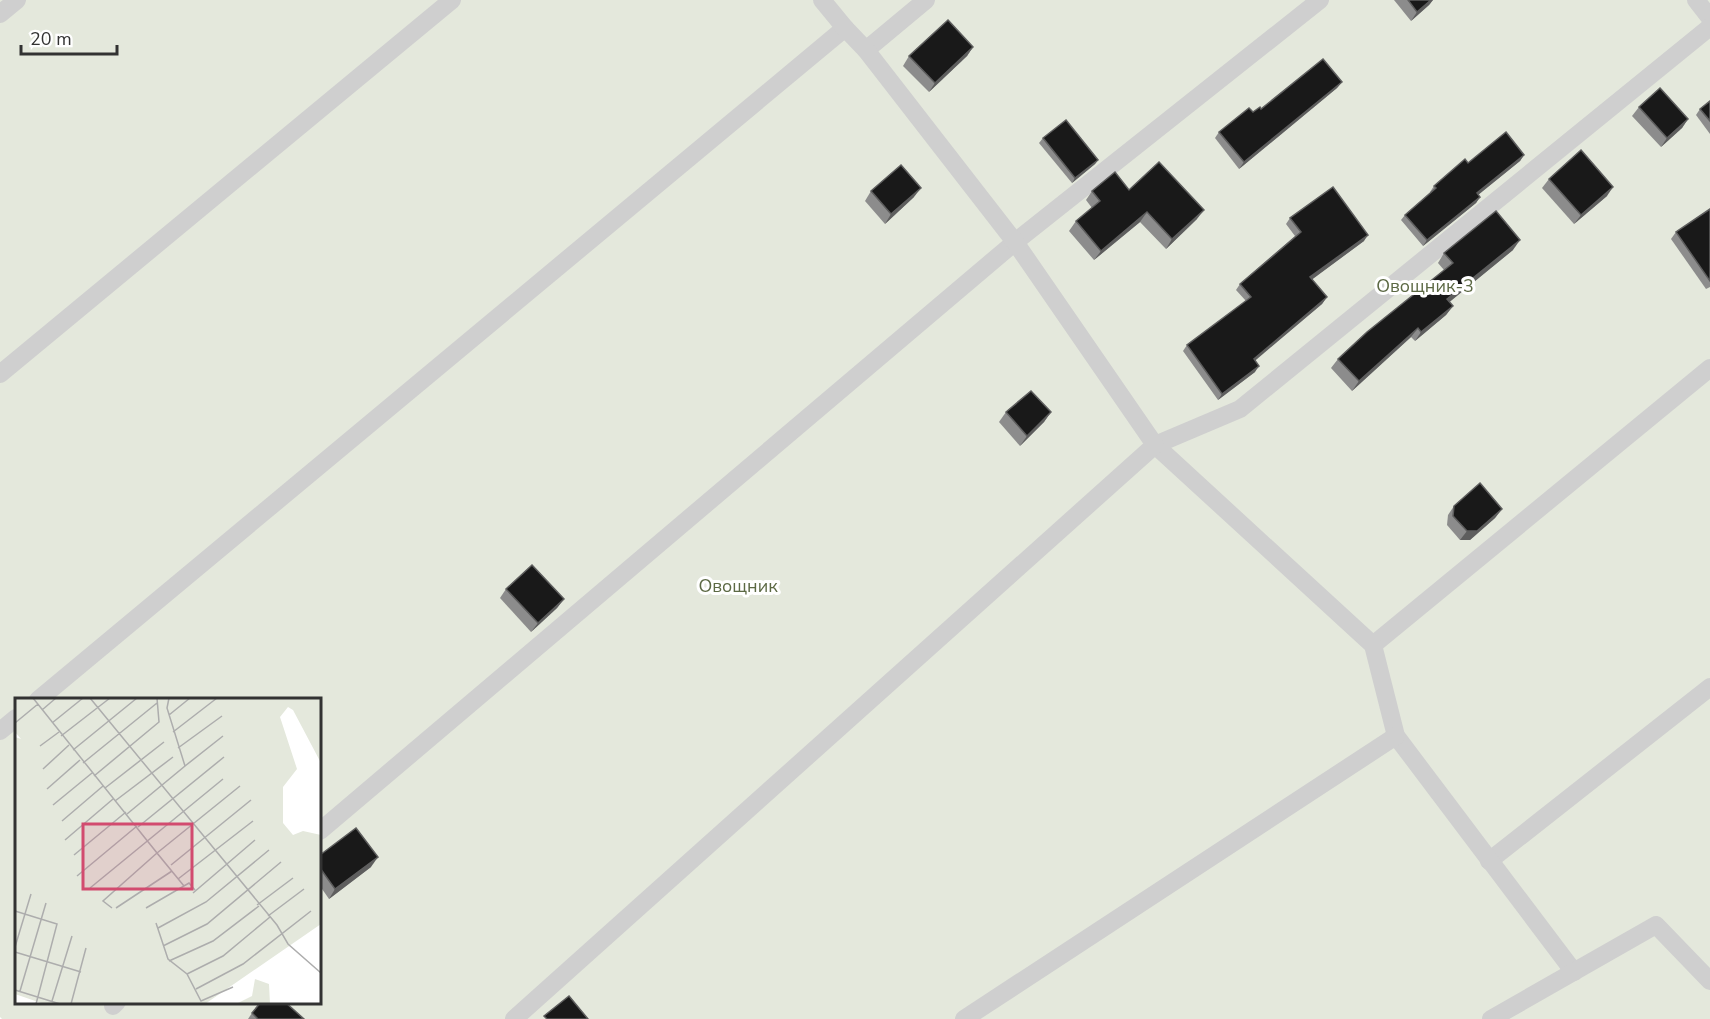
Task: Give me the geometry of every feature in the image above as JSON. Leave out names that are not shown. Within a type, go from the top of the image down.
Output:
[{"type":"lane","points":[[0,14],[17,0]]},
{"type":"lane","points":[[0,374],[452,0]]},
{"type":"lane","points":[[822,0],[866,50],[1016,242],[1155,445],[1372,645],[1396,736],[1574,972]]},
{"type":"lane","points":[[866,50],[926,0]]},
{"type":"lane","points":[[321,830],[1016,242],[1320,0]]},
{"type":"lane","points":[[1696,0],[1710,18]]},
{"type":"lane","points":[[514,1019],[1155,445],[1240,410],[1710,27]]},
{"type":"lane","points":[[39,698],[845,28]]},
{"type":"lane","points":[[1372,645],[1710,368]]},
{"type":"lane","points":[[1489,861],[1710,687]]},
{"type":"lane","points":[[0,731],[15,719]]},
{"type":"lane","points":[[964,1019],[1396,736]]},
{"type":"lane","points":[[1491,1019],[1656,925],[1710,981]]},
{"type":"green space","name":"Овощник","points":[[0,0],[1710,0],[1710,1019],[2,1019],[0,1017]]},
{"type":"building","points":[[1408,0],[1431,0],[1417,12]]},
{"type":"building","points":[[948,20],[973,47],[935,83],[909,56]]},
{"type":"building","points":[[1323,59],[1342,82],[1244,162],[1219,132],[1249,108],[1253,112],[1260,107],[1261,109]]},
{"type":"building","points":[[1660,88],[1688,119],[1667,138],[1639,107]]},
{"type":"building","points":[[1710,101],[1710,121],[1700,109]]},
{"type":"building","points":[[1066,120],[1098,160],[1075,178],[1043,138]]},
{"type":"building","points":[[1506,132],[1524,155],[1477,193],[1480,197],[1427,240],[1405,215],[1465,159],[1468,163]]},
{"type":"building","points":[[1581,150],[1613,187],[1581,215],[1549,179]]},
{"type":"building","points":[[1159,162],[1204,210],[1172,239],[1147,212],[1101,251],[1076,221],[1100,201],[1092,191],[1115,172],[1129,190]]},
{"type":"building","points":[[901,165],[921,188],[891,214],[871,191]]},
{"type":"building","points":[[1333,187],[1368,235],[1310,277],[1327,297],[1254,359],[1259,366],[1222,394],[1187,345],[1251,297],[1240,284],[1301,232],[1290,218]]},
{"type":"building","points":[[1710,209],[1710,281],[1676,232]]},
{"type":"building","points":[[1496,211],[1520,240],[1447,299],[1453,306],[1421,332],[1418,328],[1359,381],[1338,359],[1367,332],[1453,263],[1444,253]]},
{"type":"building","points":[[1031,391],[1051,412],[1027,436],[1006,412]]},
{"type":"building","points":[[1480,483],[1502,509],[1477,531],[1467,531],[1453,516],[1454,506]]},
{"type":"building","points":[[532,565],[564,599],[538,623],[506,589]]},
{"type":"building","points":[[356,828],[378,857],[335,889],[321,869],[321,854]]},
{"type":"building","points":[[569,996],[588,1019],[547,1019],[544,1016]]},
{"type":"building","points":[[259,1004],[287,1004],[304,1019],[258,1019],[252,1013]]},
{"type":"park label","name":"Овощник-3","points":[[1425,286]]}]
